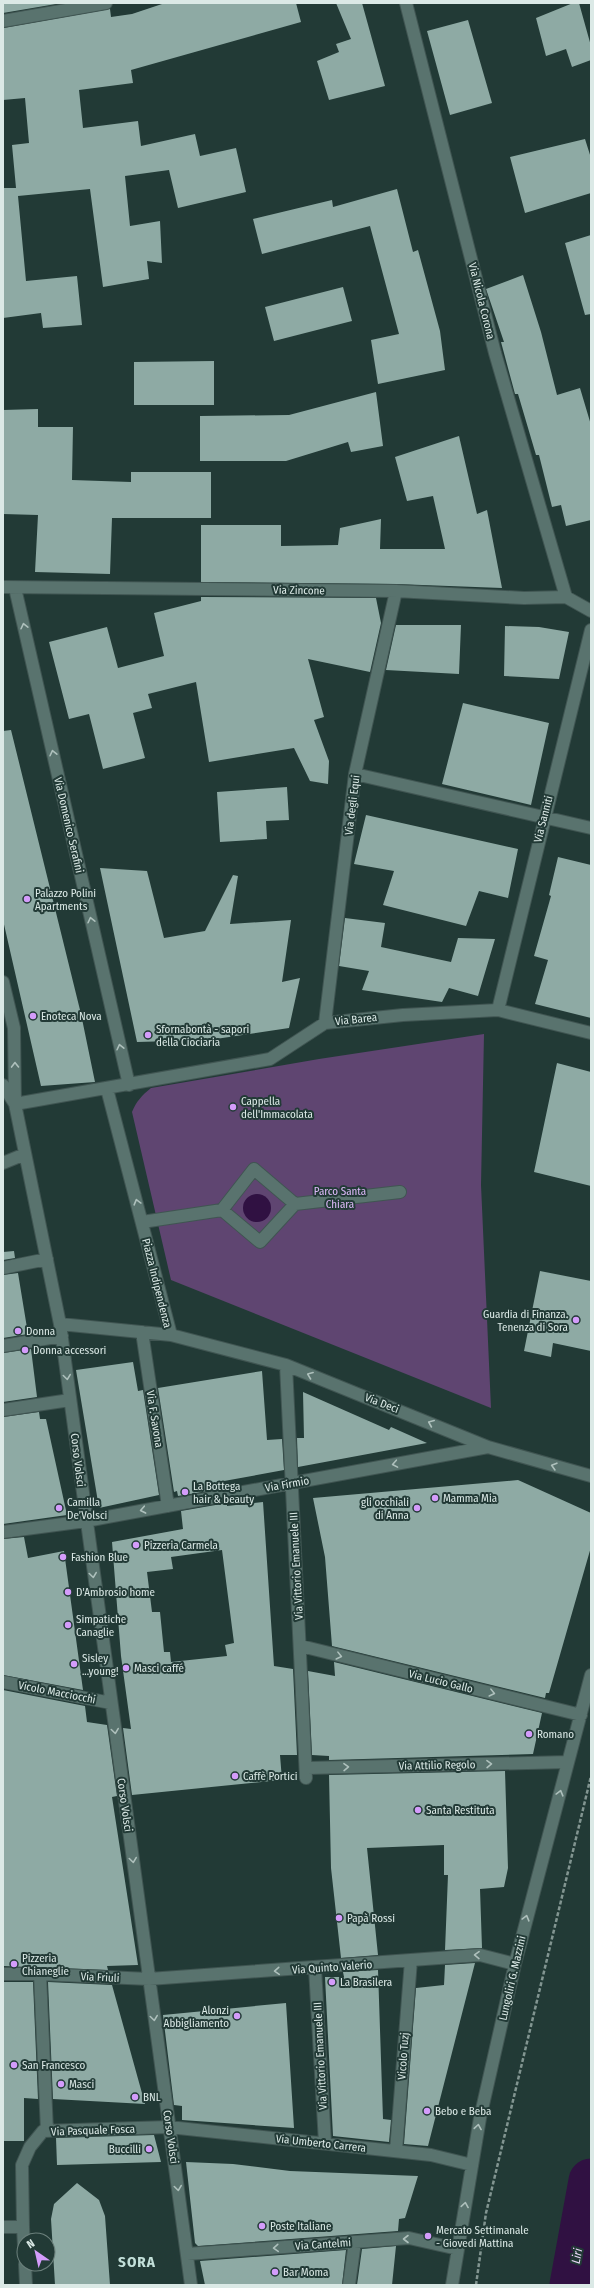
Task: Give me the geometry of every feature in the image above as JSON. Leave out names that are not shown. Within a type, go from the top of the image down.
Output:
[{"type":"street","points":[[3,21],[106,3]]},
{"type":"street","name":"Via Nicola Corona","points":[[406,3],[495,352],[566,597]]},
{"type":"street","name":"Via Zincone","points":[[3,587],[396,591],[524,598],[566,597]]},
{"type":"street","name":"Via Domenico Serafini","points":[[15,588],[129,1085]]},
{"type":"street","name":"Via degli Equi","points":[[325,1023],[355,774],[396,591]]},
{"type":"street","points":[[566,597],[591,611]]},
{"type":"street","name":"Via Sanniti","points":[[498,1010],[543,818],[591,630]]},
{"type":"street","points":[[355,774],[591,828]]},
{"type":"street","points":[[3,982],[14,1028],[15,1104],[61,1330]]},
{"type":"street","name":"Via Barea","points":[[107,1089],[270,1059],[325,1023],[403,1015],[498,1010],[591,1033]]},
{"type":"street","points":[[3,1085],[15,1104]]},
{"type":"street","points":[[15,1104],[107,1089]]},
{"type":"street","name":"Piazza Indipendenza","points":[[3,1346],[61,1330],[142,1332],[171,1335],[107,1089]]},
{"type":"street","points":[[3,1155],[25,1154]]},
{"type":"street","points":[[3,1163],[25,1154]]},
{"type":"street","points":[[142,1222],[222,1210],[254,1169],[295,1204]]},
{"type":"street","points":[[222,1210],[260,1242],[295,1204],[400,1192]]},
{"type":"street","points":[[3,1268],[47,1259]]},
{"type":"street","name":"Corso Volsci","points":[[61,1330],[169,2127],[188,2254],[191,2285]]},
{"type":"street","name":"Via F. Savona","points":[[142,1332],[168,1506]]},
{"type":"street","name":"Via Deci","points":[[171,1335],[286,1365],[488,1447],[591,1476]]},
{"type":"street","name":"Via Vittorio Emanuele III","points":[[286,1365],[291,1483],[301,1646],[306,1773]]},
{"type":"street","points":[[3,1410],[70,1400]]},
{"type":"street","name":"Via Firmio","points":[[3,1532],[86,1521],[488,1447]]},
{"type":"street","name":"Via Lucio Gallo","points":[[301,1646],[581,1715]]},
{"type":"street","name":"Lungoliri G. Mazzini","points":[[452,2285],[480,2118],[514,1964],[591,1675]]},
{"type":"street","name":"Vicolo Macciocchi","points":[[3,1682],[111,1703]]},
{"type":"street","name":"Via Attilio Regolo","points":[[306,1773],[568,1762]]},
{"type":"street","name":"Via Quinto Valerio","points":[[149,1980],[480,1954],[514,1964]]},
{"type":"street","name":"Vicolo Tuzj","points":[[396,2151],[411,1960]]},
{"type":"street","name":"Via Vittorio Emanuele III","points":[[315,1968],[325,2143]]},
{"type":"street","name":"Via Friuli","points":[[3,1974],[40,1974],[149,1980]]},
{"type":"street","points":[[40,1974],[47,2131]]},
{"type":"street","name":"Via Umberto Carrera","points":[[169,2127],[431,2155],[472,2165]]},
{"type":"street","name":"Via Pasquale Fosca","points":[[23,2232],[22,2165],[30,2147],[43,2131],[169,2127]]},
{"type":"street","points":[[3,2227],[23,2227]]},
{"type":"street","name":"Via Cantelmi","points":[[188,2254],[410,2238],[458,2249]]},
{"type":"street","points":[[349,2285],[355,2242]]},
{"type":"street","points":[[25,2272],[26,2285]]},
{"type":"path","points":[[476,2285],[486,2212],[591,1776]]},
{"type":"green space","name":"Parco Santa Chiara","points":[[484,1034],[481,1185],[491,1408],[171,1280],[132,1112],[135,1105],[151,1088],[319,1059]]},
{"type":"shaded area","points":[[257,1194],[267,1198],[271,1208],[267,1218],[257,1222],[247,1218],[243,1208],[247,1198]]},
{"type":"building","points":[[3,3],[62,3],[3,13]]},
{"type":"building","points":[[165,3],[296,3],[301,22],[131,70],[133,83],[79,90],[83,128],[138,121],[141,146],[195,134],[200,156],[236,148],[246,192],[178,208],[169,170],[125,176],[130,226],[160,221],[162,263],[147,261],[149,279],[103,287],[90,189],[18,196],[26,281],[77,276],[82,325],[43,328],[41,313],[3,318],[3,188],[16,188],[12,145],[29,143],[25,98],[3,100],[3,28],[110,9],[111,17],[132,14]]},
{"type":"building","points":[[336,3],[362,3],[385,86],[329,100],[317,61],[339,52],[336,44],[351,39]]},
{"type":"building","points":[[573,3],[579,3],[591,46],[591,60],[572,67],[566,49],[546,56],[536,18]]},
{"type":"building","points":[[468,20],[492,103],[450,115],[427,31]]},
{"type":"building","points":[[585,139],[591,158],[591,193],[525,213],[510,157]]},
{"type":"building","points":[[397,189],[413,252],[418,250],[440,331],[445,370],[378,384],[371,340],[399,334],[370,226],[262,254],[253,219],[332,200],[333,207]]},
{"type":"building","points":[[591,235],[591,314],[585,315],[565,243]]},
{"type":"building","points":[[523,275],[541,332],[557,395],[580,388],[591,425],[591,520],[566,526],[561,505],[552,507],[539,455],[536,455],[518,394],[515,394],[501,342],[504,342],[486,289]]},
{"type":"building","points":[[343,287],[352,321],[274,341],[265,307]]},
{"type":"building","points":[[214,361],[214,405],[134,405],[134,362]]},
{"type":"building","points":[[376,392],[383,446],[351,452],[348,442],[286,461],[200,461],[200,416],[289,415]]},
{"type":"building","points":[[38,409],[38,427],[73,427],[72,480],[131,482],[131,472],[211,472],[211,518],[112,518],[110,574],[35,572],[38,515],[3,514],[3,410]]},
{"type":"building","points":[[459,436],[477,514],[487,510],[502,588],[396,584],[201,582],[201,525],[281,525],[281,546],[338,545],[340,528],[381,519],[380,549],[445,549],[433,496],[407,501],[395,457]]},
{"type":"building","points":[[201,597],[376,598],[381,623],[370,672],[308,659],[324,717],[314,720],[329,761],[328,784],[310,781],[294,748],[209,762],[196,682],[148,694],[152,708],[133,713],[145,758],[103,769],[89,714],[69,719],[49,642],[107,627],[118,668],[164,656],[154,613],[201,601]]},
{"type":"building","points":[[396,625],[461,625],[459,674],[386,670]]},
{"type":"building","points":[[505,626],[539,627],[569,632],[559,679],[504,676]]},
{"type":"building","points":[[463,703],[549,723],[531,805],[442,784]]},
{"type":"building","points":[[11,730],[81,1014],[95,1082],[41,1086],[3,920],[3,731]]},
{"type":"building","points":[[287,787],[289,820],[266,821],[267,839],[220,842],[217,792]]},
{"type":"building","points":[[366,815],[518,849],[508,898],[479,891],[466,926],[383,905],[394,871],[354,864]]},
{"type":"building","points":[[558,857],[591,865],[591,1018],[535,1004],[548,960],[534,956],[551,896],[549,895]]},
{"type":"building","points":[[100,868],[147,871],[164,938],[205,931],[233,875],[238,876],[230,924],[291,920],[282,982],[300,978],[289,1028],[209,1040],[137,1042]]},
{"type":"building","points":[[345,918],[385,923],[381,947],[451,962],[458,938],[495,939],[478,996],[449,988],[442,1002],[362,990],[369,971],[339,966]]},
{"type":"building","points":[[557,1063],[591,1072],[591,1186],[534,1172]]},
{"type":"building","points":[[14,1251],[15,1258],[3,1260],[3,1252]]},
{"type":"building","points":[[540,1271],[591,1281],[591,1351],[553,1343],[551,1357],[524,1351]]},
{"type":"building","points":[[18,1273],[28,1334],[3,1338],[3,1275]]},
{"type":"building","points":[[31,1349],[37,1397],[3,1402],[3,1353]]},
{"type":"building","points":[[133,1362],[138,1391],[143,1390],[159,1495],[99,1508],[76,1370]]},
{"type":"building","points":[[262,1371],[267,1440],[282,1439],[284,1470],[224,1481],[225,1488],[178,1496],[177,1491],[174,1492],[158,1388]]},
{"type":"building","points":[[303,1392],[389,1430],[391,1427],[427,1443],[298,1467],[297,1438],[304,1438]]},
{"type":"building","points":[[39,1412],[40,1419],[46,1419],[67,1515],[3,1524],[3,1417]]},
{"type":"building","points":[[518,1480],[591,1513],[591,1547],[549,1693],[546,1693],[545,1698],[332,1646],[325,1557],[313,1498]]},
{"type":"building","points":[[263,1502],[274,1666],[293,1669],[297,1755],[280,1755],[282,1780],[132,1795],[123,1728],[131,1729],[121,1656],[112,1542],[183,1529],[181,1511],[227,1503],[227,1506]],"holes":[[[222,1550],[234,1643],[225,1645],[227,1656],[171,1662],[170,1652],[164,1652],[160,1612],[152,1612],[147,1572],[173,1569],[171,1557]]]},
{"type":"building","points":[[24,1537],[28,1558],[64,1551],[83,1690],[3,1675],[3,1539]]},
{"type":"building","points":[[334,1662],[542,1713],[533,1754],[329,1760],[329,1756],[312,1755],[308,1671],[335,1676]]},
{"type":"building","points":[[3,1690],[85,1706],[87,1722],[107,1725],[117,1796],[112,1797],[138,1965],[107,1966],[108,1970],[3,1966]]},
{"type":"building","points":[[505,1771],[508,1868],[504,1887],[480,1889],[482,1948],[445,1950],[448,1875],[444,1875],[444,1845],[367,1848],[378,1955],[341,1958],[331,1868],[329,1775]]},
{"type":"building","points":[[475,1963],[428,2146],[404,2144],[416,1988],[444,1985],[445,1965]]},
{"type":"building","points":[[378,1970],[383,2119],[391,2120],[389,2142],[333,2136],[325,1977],[344,1977],[343,1972]]},
{"type":"building","name":"San Francesco","points":[[3,1982],[33,1982],[38,2099],[24,2098],[24,2141],[3,2141]]},
{"type":"building","points":[[48,1982],[112,1985],[145,2104],[53,2099]]},
{"type":"building","points":[[286,2003],[294,2128],[182,2120],[182,2106],[174,2105],[163,2015]]},
{"type":"building","points":[[154,2135],[161,2162],[57,2165],[56,2138]]},
{"type":"building","points":[[186,2162],[233,2164],[290,2171],[418,2176],[405,2218],[399,2219],[398,2231],[198,2246],[195,2243]]},
{"type":"building","points":[[77,2183],[99,2200],[105,2216],[110,2285],[55,2285],[56,2232],[52,2232],[51,2219],[54,2204]]},
{"type":"building","points":[[396,2246],[392,2285],[357,2285],[362,2249]]},
{"type":"building","points":[[346,2250],[342,2285],[205,2285],[200,2261]]},
{"type":"waterway","name":"Liri","points":[[572,2285],[591,2181]]},
{"type":"place","name":"Palazzo Polini Apartments","points":[[27,899]]},
{"type":"place","name":"Enoteca Nova","points":[[33,1016]]},
{"type":"place","name":"Sfornabontà - sapori della Ciociaria","points":[[148,1035]]},
{"type":"place","name":"Cappella dell'Immacolata","points":[[233,1107]]},
{"type":"place","name":"Guardia di Finanza. Tenenza di Sora","points":[[576,1320]]},
{"type":"place","name":"Donna","points":[[18,1331]]},
{"type":"place","name":"Donna accessori","points":[[25,1350]]},
{"type":"place","name":"La Bottega hair & beauty","points":[[185,1492]]},
{"type":"place","name":"Mamma Mia","points":[[435,1498]]},
{"type":"place","name":"Camilla De’Volsci","points":[[59,1508]]},
{"type":"place","name":"gli occhiali di Anna","points":[[417,1508]]},
{"type":"place","name":"Pizzeria Carmela","points":[[136,1545]]},
{"type":"place","name":"Fashion Blue","points":[[63,1557]]},
{"type":"place","name":"D'Ambrosio home","points":[[68,1592]]},
{"type":"place","name":"Simpatiche Canaglie","points":[[68,1625]]},
{"type":"place","name":"Sisley ...young!","points":[[74,1664]]},
{"type":"place","name":"Masci caffé","points":[[126,1668]]},
{"type":"place","name":"Romano","points":[[529,1734]]},
{"type":"place","name":"Caffè Portici","points":[[235,1776]]},
{"type":"place","name":"Santa Restituta","points":[[418,1810]]},
{"type":"place","name":"Papà Rossi","points":[[339,1918]]},
{"type":"place","name":"Pizzeria Chianeglie","points":[[14,1964]]},
{"type":"place","name":"La Brasilera","points":[[332,1982]]},
{"type":"place","name":"Alonzi Abbigliamento","points":[[237,2016]]},
{"type":"place","name":"San Francesco","points":[[14,2065]]},
{"type":"place","name":"Masci","points":[[61,2084]]},
{"type":"place","name":"BNL","points":[[135,2097]]},
{"type":"place","name":"Bebo e Beba","points":[[427,2111]]},
{"type":"place","name":"Buccilli","points":[[149,2149]]},
{"type":"place","name":"Poste Italiane","points":[[262,2226]]},
{"type":"place","name":"Mercato Settimanale - Giovedi Mattina","points":[[428,2236]]},
{"type":"place","name":"Bar Moma","points":[[275,2272]]},
{"type":"district","name":"SORA","points":[[137,2262]]}]
